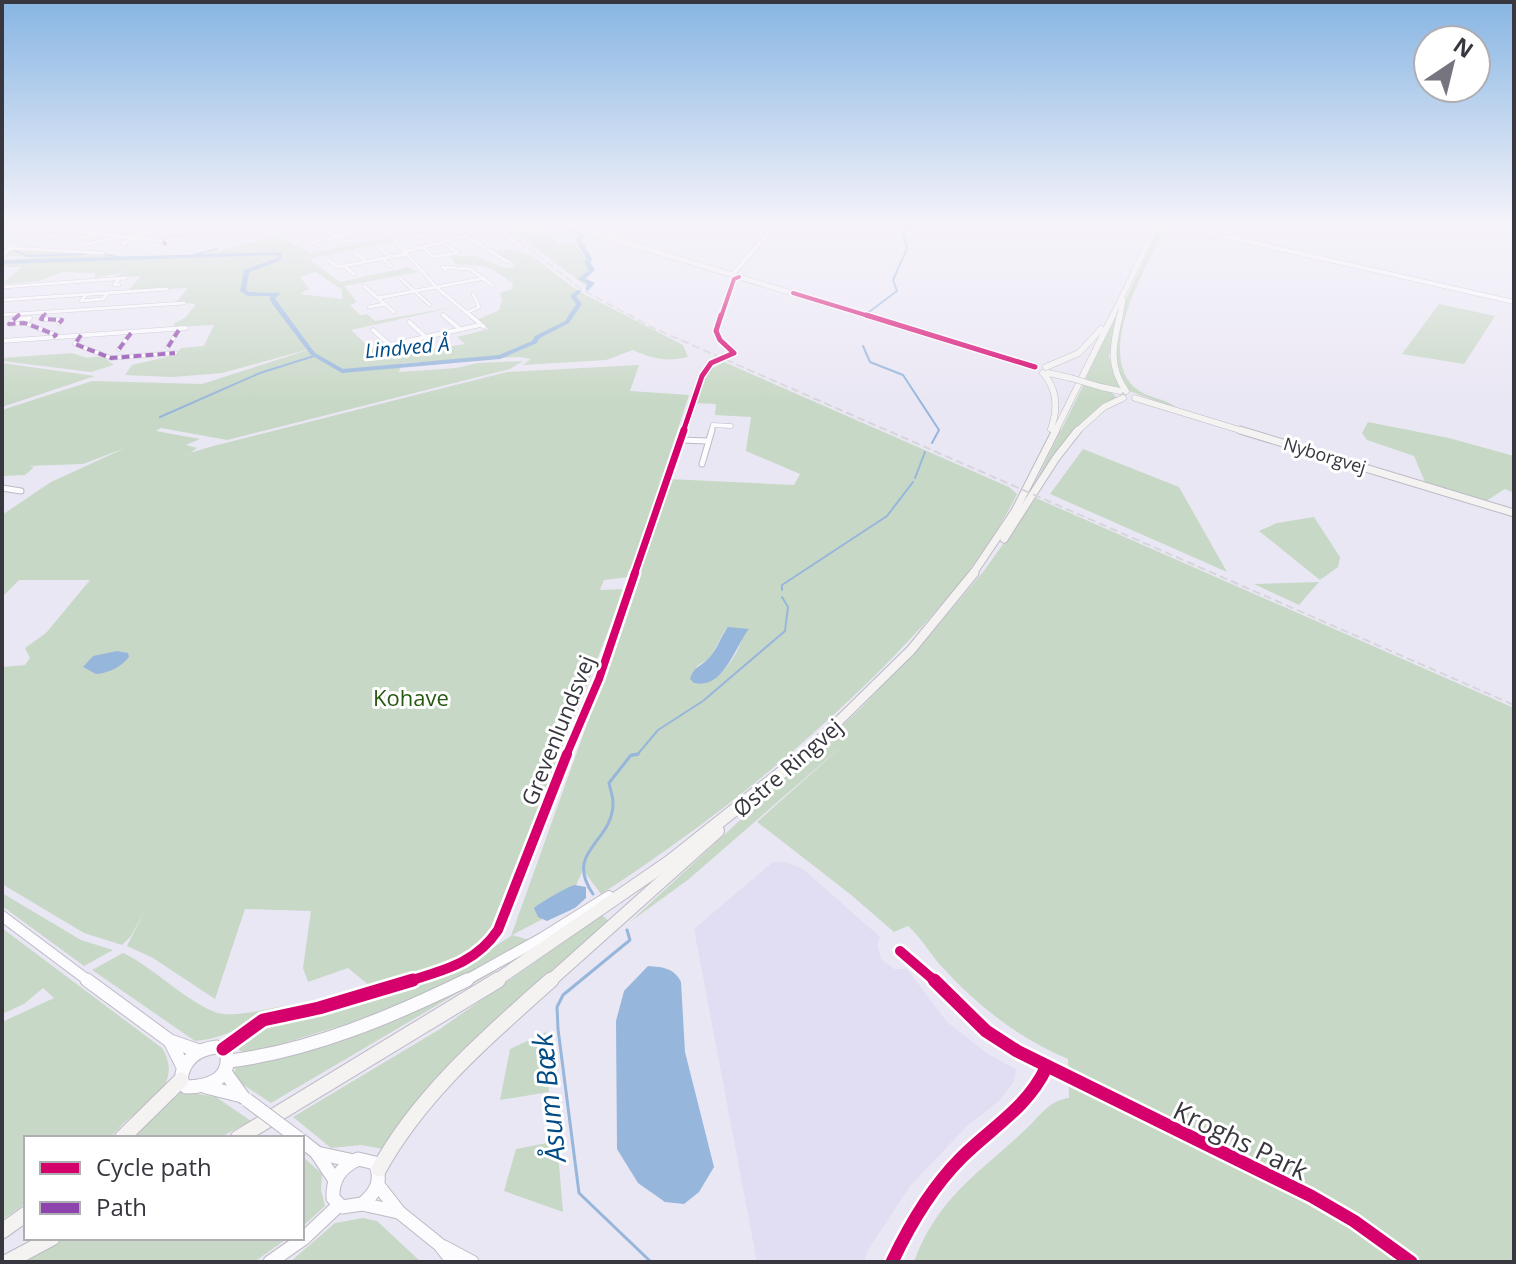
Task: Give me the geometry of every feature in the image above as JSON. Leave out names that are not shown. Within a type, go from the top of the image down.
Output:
[{"type":"main road","points":[[762,284],[1122,394]]},
{"type":"main road","name":"Østre Ringvej","points":[[241,1136],[450,1011],[614,902],[740,809],[880,683],[921,639],[978,568],[1038,468],[1129,284]]},
{"type":"main road","points":[[1122,394],[1114,371],[1112,350],[1125,292]]},
{"type":"main road","points":[[1047,371],[1079,353],[1114,314]]},
{"type":"main road","points":[[1038,468],[1054,422],[1057,403],[1047,371]]},
{"type":"main road","points":[[978,568],[1018,520],[1073,433],[1122,394]]},
{"type":"main road","name":"Nyborgvej","points":[[1122,394],[1514,513]]},
{"type":"main road","points":[[379,1169],[392,1143],[484,1040],[680,869],[740,809]]},
{"type":"main road","points":[[124,1136],[182,1074]]},
{"type":"main road","points":[[2,1231],[24,1215]]},
{"type":"main road","points":[[7,1262],[48,1240]]},
{"type":"street","points":[[3,288],[36,284]]},
{"type":"street","points":[[406,284],[430,305]]},
{"type":"street","points":[[373,330],[390,345],[482,326],[433,284]]},
{"type":"street","points":[[378,298],[452,284]]},
{"type":"street","name":"Grevenlundsvej","points":[[226,1061],[263,1020],[319,1008],[464,964],[488,945],[498,930],[542,811],[599,679],[702,376],[715,361],[734,351],[720,340],[716,331],[732,284]]},
{"type":"street","points":[[1435,284],[1514,302]]},
{"type":"street","points":[[364,286],[394,312]]},
{"type":"street","points":[[2,300],[167,289]]},
{"type":"street","points":[[153,297],[158,290]]},
{"type":"street","points":[[86,295],[81,301],[103,299],[107,294]]},
{"type":"street","points":[[466,313],[479,307],[473,294]]},
{"type":"street","points":[[2,315],[184,303]]},
{"type":"street","points":[[369,307],[384,304]]},
{"type":"street","points":[[46,313],[41,319],[62,320],[59,323]]},
{"type":"street","points":[[20,314],[9,324],[25,323],[111,358],[175,353]]},
{"type":"street","points":[[2,315],[14,320]]},
{"type":"street","points":[[443,315],[460,329]]},
{"type":"street","points":[[409,322],[438,344]]},
{"type":"street","points":[[2,341],[183,328],[168,347]]},
{"type":"street","points":[[119,349],[131,333]]},
{"type":"street","points":[[75,344],[81,335]]},
{"type":"street","points":[[702,464],[713,425],[731,426]]},
{"type":"street","points":[[680,440],[708,441]]},
{"type":"street","points":[[2,488],[21,491]]},
{"type":"street","points":[[206,1087],[226,1061],[302,1046],[373,1023],[442,994],[505,962],[654,866],[682,852]]},
{"type":"street","points":[[2,916],[170,1041],[199,1051],[213,1047],[226,1061],[245,1098]]},
{"type":"street","name":"Kroghs Park","points":[[900,951],[916,962],[986,1031],[1046,1068],[1311,1196],[1354,1221],[1411,1262]]},
{"type":"street","points":[[170,1041],[189,1089],[206,1087],[245,1098],[295,1136]]},
{"type":"street","points":[[182,1074],[199,1051]]},
{"type":"street","points":[[892,1262],[910,1223],[940,1181],[1036,1091],[1046,1068]]},
{"type":"street","points":[[306,1144],[354,1161],[369,1160],[379,1169],[378,1185],[362,1204]]},
{"type":"street","points":[[306,1144],[334,1179]]},
{"type":"street","points":[[354,1161],[342,1168],[334,1179],[332,1194],[339,1205],[352,1207],[362,1204],[399,1212]]},
{"type":"street","points":[[378,1185],[399,1212],[440,1245],[472,1262]]},
{"type":"street","points":[[304,1238],[339,1205]]},
{"type":"street","points":[[270,1262],[302,1240]]},
{"type":"street","points":[[440,1245],[453,1262]]},
{"type":"shaded area","points":[[773,862],[786,862],[803,869],[880,937],[877,945],[881,959],[894,969],[907,969],[947,1022],[988,1054],[1016,1069],[1014,1081],[999,1101],[967,1126],[910,1186],[868,1250],[864,1262],[757,1262],[694,929]]},
{"type":"green space","name":"Kohave","points":[[134,284],[305,284],[309,289],[300,294],[342,299],[342,290],[333,284],[355,284],[344,286],[357,302],[350,305],[360,315],[367,314],[375,321],[455,307],[351,330],[371,349],[382,346],[389,353],[417,347],[422,351],[465,344],[457,337],[489,329],[477,320],[499,310],[502,300],[500,293],[512,289],[513,284],[569,284],[683,345],[688,357],[674,359],[653,357],[633,350],[606,360],[523,365],[531,359],[402,363],[399,372],[523,361],[510,369],[227,440],[161,428],[156,431],[200,439],[186,445],[197,448],[191,453],[507,372],[639,365],[630,391],[689,395],[629,577],[604,580],[600,590],[625,589],[489,932],[465,956],[370,986],[348,968],[308,982],[303,968],[311,911],[245,909],[215,999],[153,958],[127,946],[147,906],[131,936],[122,945],[84,933],[2,884],[2,667],[25,665],[30,658],[25,648],[46,633],[90,580],[19,580],[2,597],[2,515],[51,482],[125,448],[83,464],[28,466],[34,467],[25,475],[2,476],[2,410],[92,381],[202,384],[317,347],[222,373],[173,377],[125,375],[132,365],[175,355],[181,348],[204,346],[214,325],[175,327],[174,324],[186,317],[196,304],[176,302],[188,288],[128,291]]},
{"type":"green space","points":[[1133,284],[1138,284],[1122,329],[1120,351],[1123,371],[1134,387],[1178,409],[1127,390],[1114,362],[1126,299]]},
{"type":"green space","points":[[1439,304],[1495,316],[1464,364],[1402,354]]},
{"type":"green space","points":[[1117,312],[1120,312],[1109,357],[1121,389],[1085,380]]},
{"type":"green space","points":[[72,353],[87,358],[102,356],[114,365],[91,372],[2,361],[2,358]]},
{"type":"green space","points":[[724,362],[1009,487],[1017,494],[992,538],[963,578],[897,653],[792,752],[680,840],[601,894],[583,870],[566,907],[512,935],[530,940],[465,976],[389,1011],[255,1052],[242,1052],[235,1046],[257,1027],[314,1016],[462,967],[511,936],[601,685],[669,479],[794,485],[800,474],[746,451],[751,417],[715,415],[716,404],[695,403],[708,371]],"holes":[[[725,630],[742,639],[730,662],[718,676],[694,683],[697,666],[710,658]]]},
{"type":"green space","points":[[2,363],[95,376],[2,407]]},
{"type":"green space","points":[[1084,384],[1112,393],[1117,398],[1081,424],[1032,489]]},
{"type":"green space","points":[[1368,422],[1449,438],[1514,456],[1514,493],[1505,489],[1486,501],[1425,482],[1414,456],[1367,440],[1362,433]]},
{"type":"green space","points":[[1083,449],[1179,487],[1227,572],[1050,494]]},
{"type":"green space","points":[[1036,498],[1514,708],[1514,1262],[914,1262],[934,1221],[960,1188],[1045,1110],[1069,1098],[1068,1059],[1033,1042],[1001,1021],[957,983],[908,926],[894,932],[757,822],[850,739],[689,879],[630,922],[860,709],[931,634],[983,572]]},
{"type":"green space","points":[[1314,517],[1340,557],[1338,567],[1320,580],[1259,531],[1277,523]]},
{"type":"green space","points":[[1318,582],[1299,605],[1254,584]]},
{"type":"green space","points":[[2,893],[81,940],[113,950],[84,966],[2,906]]},
{"type":"green space","points":[[602,915],[611,923],[554,968],[462,1051],[383,1149],[361,1145],[331,1148],[293,1117],[440,1029]]},
{"type":"green space","points":[[2,928],[162,1048],[169,1071],[154,1099],[111,1136],[24,1136],[24,1204],[2,1220],[2,1022],[54,998],[43,988],[24,1004],[2,1014]]},
{"type":"green space","points":[[123,953],[214,1012],[239,1014],[286,1006],[231,1032],[195,1041],[92,970]]},
{"type":"green space","points":[[497,970],[271,1103],[233,1078],[236,1066],[305,1051],[338,1040],[434,1001]]},
{"type":"green space","points":[[546,1032],[549,1092],[500,1100],[510,1049]]},
{"type":"green space","points":[[181,1091],[216,1097],[251,1121],[223,1136],[133,1136]]},
{"type":"green space","points":[[557,1141],[563,1212],[504,1191],[516,1149]]},
{"type":"green space","points":[[304,1158],[322,1174],[321,1190],[325,1206],[304,1225]]},
{"type":"green space","points":[[363,1218],[377,1221],[421,1262],[290,1262],[335,1223]]},
{"type":"green space","points":[[57,1240],[285,1240],[254,1262],[16,1262]]},
{"type":"water","points":[[728,627],[749,629],[721,673],[713,680],[694,683],[690,679],[693,672],[710,657]]},
{"type":"water","points":[[117,651],[128,653],[129,657],[114,669],[96,674],[83,667],[93,656]]},
{"type":"water","points":[[575,885],[586,887],[586,898],[575,908],[547,921],[538,917],[534,908]]},
{"type":"water","points":[[648,966],[668,969],[681,982],[685,1052],[714,1167],[699,1192],[684,1204],[665,1202],[638,1183],[617,1149],[616,1021],[624,991]]},
{"type":"waterway","name":"Lindved Å","points":[[244,284],[243,291],[248,294],[277,294],[272,298],[276,305],[313,354],[342,371],[500,357],[535,342],[537,337],[567,322],[579,304],[573,296],[579,291]]},
{"type":"waterway","name":"Lindved Å","points":[[588,289],[591,284]]},
{"type":"waterway","name":"Åsum Bæk","points":[[869,312],[897,291],[894,284]]},
{"type":"waterway","name":"Åsum Bæk","points":[[863,346],[870,362],[903,375],[939,430],[932,443]]},
{"type":"waterway","points":[[160,417],[260,373],[314,356]]},
{"type":"waterway","name":"Åsum Bæk","points":[[915,478],[925,452]]},
{"type":"waterway","name":"Åsum Bæk","points":[[782,590],[782,585],[887,516],[913,482]]},
{"type":"waterway","name":"Åsum Bæk","points":[[638,754],[658,730],[703,701],[785,631],[788,607],[782,597]]},
{"type":"waterway","name":"Åsum Bæk","points":[[593,894],[585,879],[584,867],[586,856],[611,816],[613,800],[609,783],[631,755],[638,754]]},
{"type":"waterway","name":"Åsum Bæk","points":[[631,756],[638,754]]},
{"type":"waterway","name":"Åsum Bæk","points":[[627,930],[630,940],[563,995],[557,1007],[558,1029],[579,1193],[651,1262]]},
{"type":"railway","points":[[575,284],[651,327],[1514,705]]},
{"type":"marked path","points":[[46,313],[41,319],[62,320],[59,323]]},
{"type":"marked path","points":[[20,314],[9,324],[25,323],[56,335],[53,337]]},
{"type":"marked path","points":[[168,347],[180,328]]},
{"type":"marked path","points":[[119,349],[131,333]]},
{"type":"marked path","points":[[81,335],[75,344],[111,358],[175,353]]},
{"type":"cycle path","points":[[223,1049],[263,1020],[319,1008],[464,964],[488,945],[498,930],[542,811],[599,679],[702,376],[711,363],[734,353],[720,340],[716,331],[732,284]]},
{"type":"cycle path","points":[[793,293],[1035,367]]},
{"type":"cycle path","points":[[900,951],[916,962],[986,1031],[1017,1051],[1311,1196],[1354,1221],[1411,1262]]},
{"type":"cycle path","points":[[892,1262],[914,1220],[940,1181],[961,1158],[1020,1107],[1046,1068]]}]
